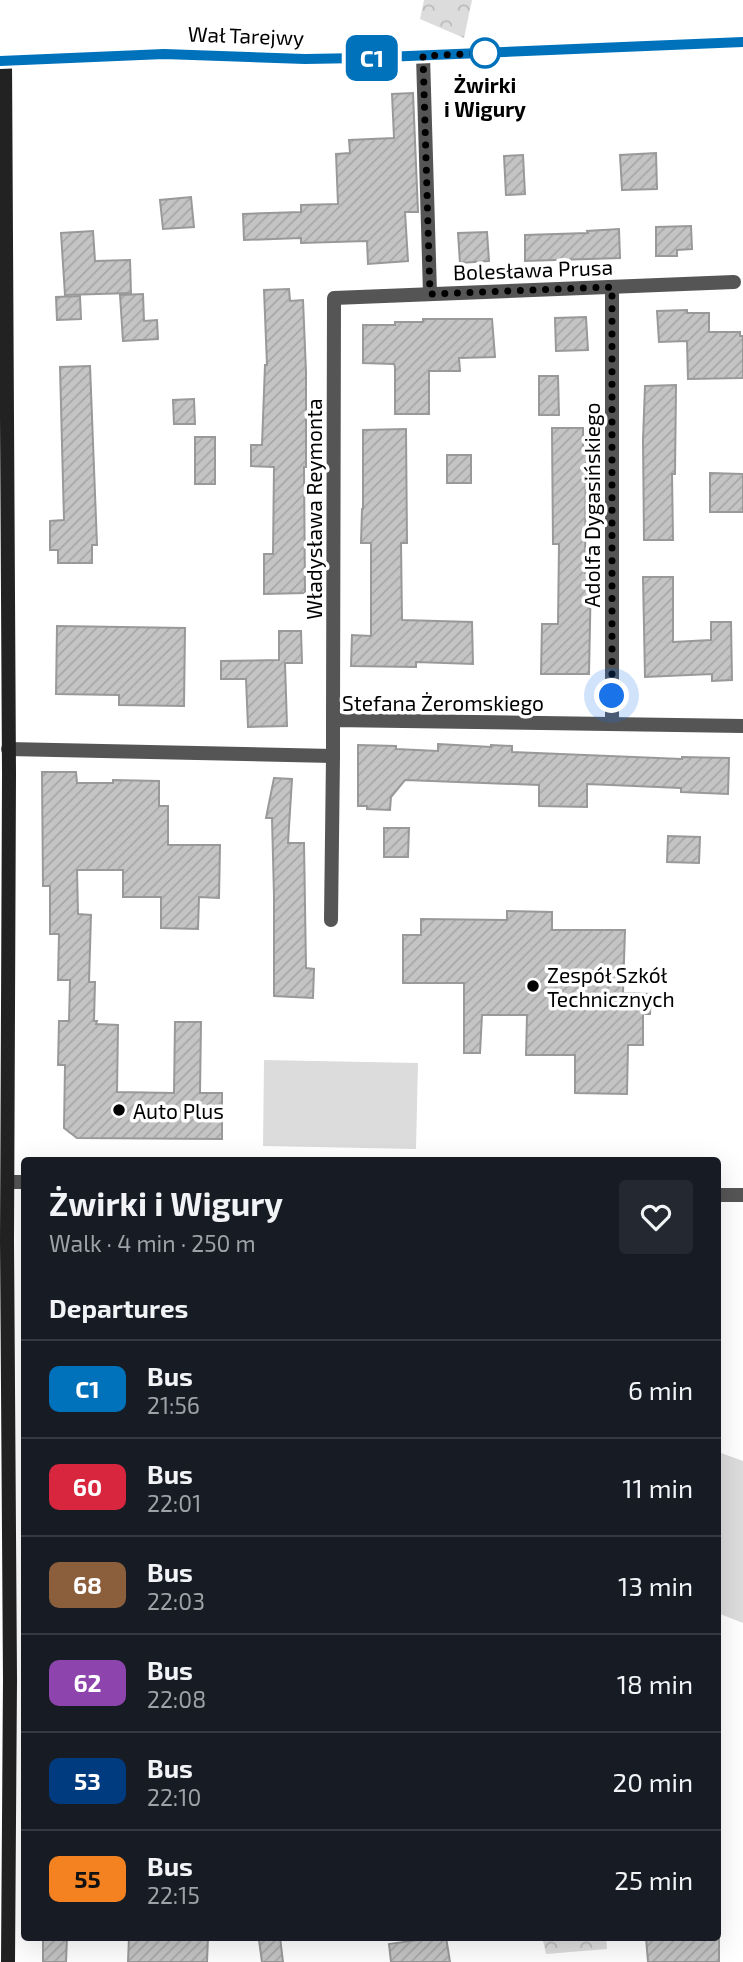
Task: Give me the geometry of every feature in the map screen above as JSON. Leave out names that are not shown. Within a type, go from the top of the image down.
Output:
[{"type":"street","name":"Wał Tarejwy","points":[[2,61],[164,54],[305,59],[423,56],[743,42]]},
{"type":"street","points":[[423,56],[430,294]]},
{"type":"street","points":[[2,61],[8,749],[5,1730],[8,1962]]},
{"type":"street","name":"Bolesława Prusa","points":[[334,298],[734,282]]},
{"type":"street","name":"Adolfa Dygasińskiego","points":[[612,287],[612,724]]},
{"type":"street","name":"Władysława Reymonta","points":[[333,720],[334,298]]},
{"type":"street","name":"Stefana Żeromskiego","points":[[332,756],[333,720],[743,726]]},
{"type":"street","points":[[8,749],[332,756],[331,920]]},
{"type":"street","points":[[8,1182],[21,1182]]},
{"type":"street","points":[[721,1195],[743,1195]]},
{"type":"green space","points":[[424,0],[472,0],[464,38],[420,19]]},
{"type":"green space","points":[[264,1060],[418,1063],[416,1149],[263,1146]]},
{"type":"green space","points":[[721,1453],[743,1461],[743,1623],[721,1614]]},
{"type":"green space","points":[[543,1941],[606,1941],[607,1949],[546,1954]]},
{"type":"building","points":[[413,93],[418,212],[405,212],[408,261],[368,264],[367,241],[301,243],[301,238],[244,240],[243,214],[301,212],[301,205],[338,204],[336,154],[350,153],[349,140],[394,138],[392,94]]},
{"type":"building","points":[[656,153],[657,189],[622,190],[620,155]]},
{"type":"building","points":[[523,155],[525,194],[506,195],[504,156]]},
{"type":"building","points":[[191,197],[194,227],[163,229],[160,200]]},
{"type":"building","points":[[691,226],[692,249],[677,250],[677,256],[656,256],[656,227]]},
{"type":"building","points":[[619,229],[620,258],[525,261],[525,235]]},
{"type":"building","points":[[93,231],[95,261],[130,260],[131,293],[65,295],[61,233]]},
{"type":"building","points":[[487,232],[489,261],[460,263],[458,233]]},
{"type":"building","points":[[289,289],[290,301],[303,300],[306,372],[305,593],[264,594],[264,554],[273,554],[274,467],[251,466],[251,445],[262,445],[267,365],[264,290]]},
{"type":"building","points":[[143,294],[144,321],[157,320],[158,339],[123,341],[120,295]]},
{"type":"building","points":[[80,296],[81,319],[57,320],[56,297]]},
{"type":"building","points":[[687,310],[687,313],[709,313],[709,332],[740,332],[740,336],[743,336],[743,378],[688,379],[687,341],[659,342],[657,311]]},
{"type":"building","points":[[586,317],[588,350],[556,351],[555,318]]},
{"type":"building","points":[[423,319],[492,319],[495,357],[459,358],[460,371],[429,371],[429,414],[395,414],[394,364],[363,363],[363,325],[395,325],[395,322],[423,322]]},
{"type":"building","points":[[90,366],[97,545],[92,545],[92,563],[58,563],[58,550],[50,550],[50,521],[64,520],[60,367]]},
{"type":"building","points":[[539,376],[558,376],[559,415],[539,415]]},
{"type":"building","points":[[676,385],[675,474],[672,474],[673,540],[644,540],[645,386]]},
{"type":"building","points":[[194,399],[195,424],[174,424],[173,400]]},
{"type":"building","points":[[552,428],[583,428],[583,447],[586,447],[585,573],[591,573],[589,674],[541,674],[542,624],[558,624],[559,544],[553,544]]},
{"type":"building","points":[[406,429],[407,543],[401,543],[402,620],[472,622],[473,664],[416,662],[416,667],[351,666],[352,635],[371,636],[371,543],[361,543],[363,430]]},
{"type":"building","points":[[195,437],[215,437],[215,484],[195,484]]},
{"type":"building","points":[[447,455],[471,455],[471,483],[447,483]]},
{"type":"building","points":[[710,473],[743,474],[743,512],[710,512]]},
{"type":"building","points":[[643,577],[673,577],[673,642],[711,640],[711,622],[731,622],[732,680],[712,681],[712,674],[645,677]]},
{"type":"building","points":[[57,626],[185,628],[184,706],[119,705],[119,695],[56,694]]},
{"type":"building","points":[[279,631],[301,631],[302,663],[285,663],[287,726],[248,727],[246,679],[221,679],[221,661],[279,660]]},
{"type":"building","points":[[438,744],[512,746],[512,752],[682,759],[729,758],[728,794],[681,792],[681,788],[587,784],[587,807],[539,806],[539,785],[405,780],[391,797],[390,810],[358,806],[358,745],[438,751]]},
{"type":"building","points":[[42,772],[76,772],[77,783],[113,783],[113,780],[159,781],[159,806],[168,806],[168,845],[220,845],[219,898],[199,897],[198,929],[161,928],[161,897],[123,897],[123,870],[77,870],[78,914],[91,915],[89,982],[95,982],[94,1021],[97,1021],[96,1024],[118,1025],[117,1092],[174,1093],[175,1022],[201,1022],[200,1093],[222,1093],[222,1139],[77,1138],[64,1128],[65,1065],[58,1065],[59,1021],[69,1021],[70,980],[58,980],[59,934],[50,934],[50,886],[43,886]]},
{"type":"building","points":[[274,778],[292,779],[288,843],[304,843],[306,968],[314,969],[313,998],[274,996],[272,818],[266,818]]},
{"type":"building","points":[[384,828],[409,828],[408,857],[384,857]]},
{"type":"building","points":[[668,836],[700,837],[699,863],[667,862]]},
{"type":"building","points":[[507,911],[552,912],[552,930],[625,930],[623,993],[651,994],[650,1014],[643,1014],[643,1045],[628,1045],[627,1094],[575,1093],[575,1055],[526,1055],[527,1015],[482,1015],[480,1053],[464,1053],[464,983],[403,983],[403,935],[421,935],[421,919],[507,920]]},
{"type":"building","points":[[43,1941],[67,1941],[66,1962],[43,1962]]},
{"type":"building","points":[[129,1941],[208,1941],[207,1962],[128,1962]]},
{"type":"building","points":[[259,1941],[280,1941],[283,1962],[262,1962]]},
{"type":"building","points":[[447,1941],[450,1962],[391,1962],[389,1944]]},
{"type":"building","points":[[646,1941],[719,1941],[719,1962],[648,1962]]},
{"type":"bus line","name":"C1","points":[[0,61],[164,54],[305,59],[361,58],[743,42]]},
{"type":"place","name":"Żwirki i Wigury","points":[[485,53]]},
{"type":"place","name":"Zespół Szkół Technicznych","points":[[533,986]]},
{"type":"place","name":"Auto Plus","points":[[119,1110]]},
{"type":"route","points":[[485,53],[423,56],[430,294],[612,287],[612,696]]}]
